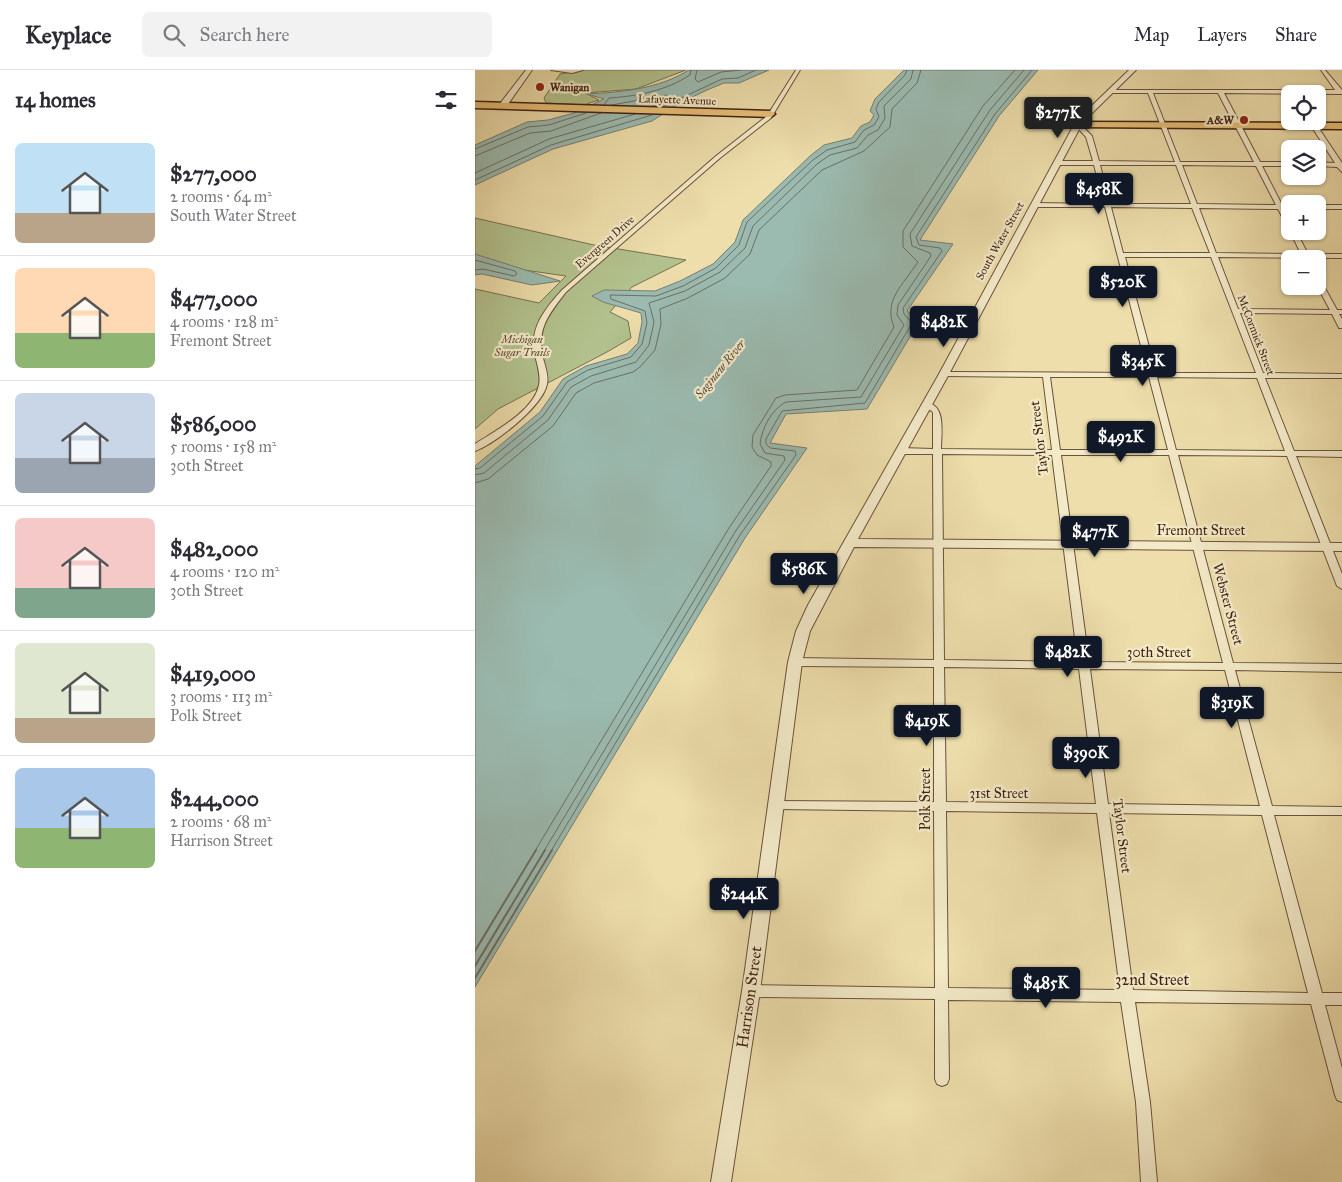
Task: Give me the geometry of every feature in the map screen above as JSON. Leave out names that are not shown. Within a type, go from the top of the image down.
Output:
[{"type":"main road","name":"Lafayette Avenue","points":[[475,105],[771,114]]},
{"type":"main road","points":[[1078,126],[1281,125]]},
{"type":"main road","points":[[1326,125],[1342,126]]},
{"type":"street","points":[[503,105],[529,70]]},
{"type":"street","points":[[553,70],[572,72],[581,70]]},
{"type":"street","name":"Evergreen Drive","points":[[475,448],[511,423],[529,408],[537,397],[543,386],[543,369],[535,341],[538,328],[550,308],[564,291],[771,114],[797,70]]},
{"type":"street","name":"South Water Street","points":[[795,662],[803,631],[849,543],[944,374],[1078,126],[1110,91],[1133,70]]},
{"type":"street","points":[[1323,70],[1341,92]]},
{"type":"street","points":[[1110,91],[1281,93]]},
{"type":"street","name":"McCormick Street","points":[[1150,91],[1212,255],[1342,586]]},
{"type":"street","points":[[1034,205],[1280,206],[1220,91]]},
{"type":"street","points":[[1326,92],[1341,92]]},
{"type":"street","name":"Webster Street","points":[[1078,126],[1089,136],[1097,163],[1342,1095]]},
{"type":"street","points":[[1316,130],[1341,166]]},
{"type":"street","points":[[1058,163],[1281,164]]},
{"type":"street","points":[[1326,165],[1341,166]]},
{"type":"street","points":[[1326,207],[1342,207]]},
{"type":"street","points":[[1120,254],[1281,256]]},
{"type":"street","points":[[1326,256],[1342,256]]},
{"type":"street","points":[[1326,293],[1338,312],[1342,326]]},
{"type":"street","points":[[1234,311],[1338,312]]},
{"type":"street","points":[[944,374],[1342,376]]},
{"type":"street","name":"Taylor Street","points":[[1046,374],[1127,996],[1143,1102],[1149,1182]]},
{"type":"street","name":"Polk Street","points":[[926,405],[935,409],[937,413],[942,1079]]},
{"type":"street","points":[[901,451],[1342,454]]},
{"type":"street","name":"Fremont Street","points":[[849,543],[1342,546]]},
{"type":"street","name":"30th Street","points":[[795,662],[1342,668]]},
{"type":"street","name":"Harrison Street","points":[[721,1182],[751,991],[795,662]]},
{"type":"street","name":"31st Street","points":[[775,806],[1342,811]]},
{"type":"street","name":"32nd Street","points":[[751,991],[1342,999]]},
{"type":"green space","points":[[583,70],[686,70],[636,89],[585,93],[599,100],[584,105],[546,103],[544,98],[560,74]]},
{"type":"green space","name":"Michigan Sugar Trails","points":[[475,218],[594,245],[686,260],[632,287],[610,312],[628,321],[631,338],[498,409],[475,429],[475,289],[539,303],[566,276],[475,263]]},
{"type":"water","points":[[689,70],[769,70],[739,83],[724,83],[707,90],[680,103],[652,121],[553,149],[475,185],[475,145],[527,122],[548,120],[574,113],[604,99],[587,94],[627,91],[653,85]]},
{"type":"water","name":"Saginaw River","points":[[904,70],[1038,70],[999,116],[920,240],[953,244],[907,311],[920,320],[867,409],[786,414],[770,443],[807,448],[745,538],[475,987],[475,466],[540,412],[563,379],[586,366],[627,354],[638,343],[642,322],[641,313],[603,302],[592,296],[604,290],[655,291],[713,264],[735,242],[743,220],[810,156],[824,145],[852,138],[861,126],[870,122],[874,115],[870,111],[875,99]]},
{"type":"water","points":[[475,254],[560,281],[532,285],[482,274],[475,275]]},
{"type":"place","name":"Wanigan","points":[[540,87]]},
{"type":"place","name":"A&W","points":[[1244,120]]}]
